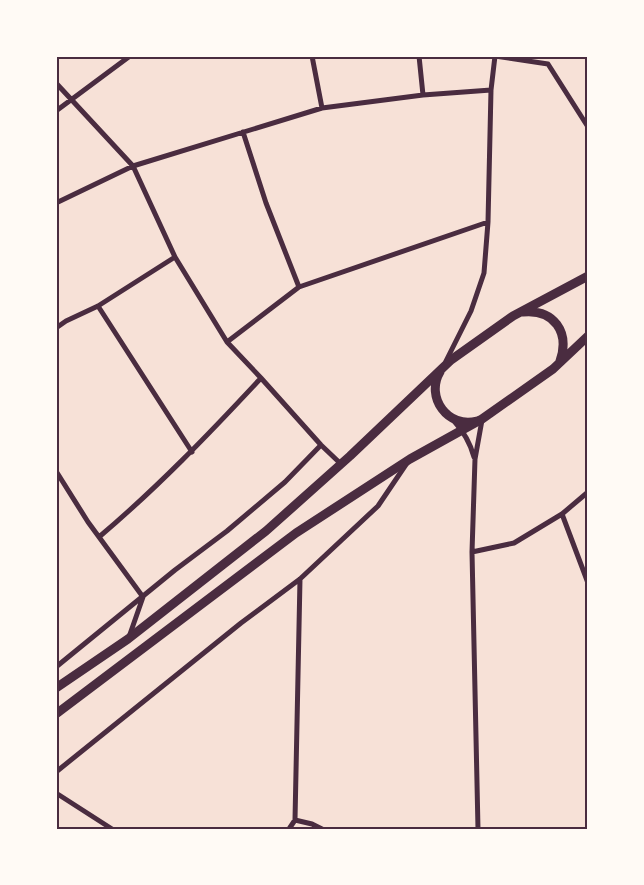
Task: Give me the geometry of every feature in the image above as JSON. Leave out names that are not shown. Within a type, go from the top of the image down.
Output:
[{"type":"street","points":[[56,111],[130,56]]},
{"type":"street","points":[[312,56],[322,108]]},
{"type":"street","points":[[419,56],[423,95]]},
{"type":"street","points":[[475,459],[463,430],[441,409],[436,400],[434,388],[437,377],[471,311],[484,273],[488,222],[491,90],[495,56],[548,64],[588,127]]},
{"type":"street","points":[[56,83],[133,166],[175,257],[226,342],[321,445],[341,464]]},
{"type":"street","points":[[56,203],[133,166],[322,108],[423,95],[491,90]]},
{"type":"street","points":[[243,132],[266,203],[299,287]]},
{"type":"street","points":[[226,342],[299,287],[488,222]]},
{"type":"street","points":[[56,328],[66,321],[98,306],[175,257]]},
{"type":"street","points":[[56,688],[128,639],[266,531],[341,464],[442,367],[513,316],[588,276]]},
{"type":"street","points":[[98,306],[192,452]]},
{"type":"street","points":[[513,316],[523,312],[534,312],[544,314],[554,321],[560,329],[564,340],[560,361],[553,369]]},
{"type":"street","points":[[56,714],[296,533],[410,459],[482,419],[553,369],[588,336]]},
{"type":"street","points":[[99,537],[128,513],[192,452],[261,378]]},
{"type":"street","points":[[450,417],[460,422],[482,419]]},
{"type":"street","points":[[478,829],[472,552],[475,459],[482,419]]},
{"type":"street","points":[[56,667],[175,570],[227,531],[285,482],[321,445]]},
{"type":"street","points":[[56,772],[241,623],[300,579],[378,506],[410,459]]},
{"type":"street","points":[[56,472],[99,537],[143,597]]},
{"type":"street","points":[[472,552],[514,543],[562,514],[588,492]]},
{"type":"street","points":[[562,514],[588,582]]},
{"type":"street","points":[[289,829],[295,820],[300,579]]},
{"type":"street","points":[[128,639],[143,597]]},
{"type":"street","points":[[56,793],[112,829]]},
{"type":"street","points":[[295,820],[312,824],[322,829]]}]
